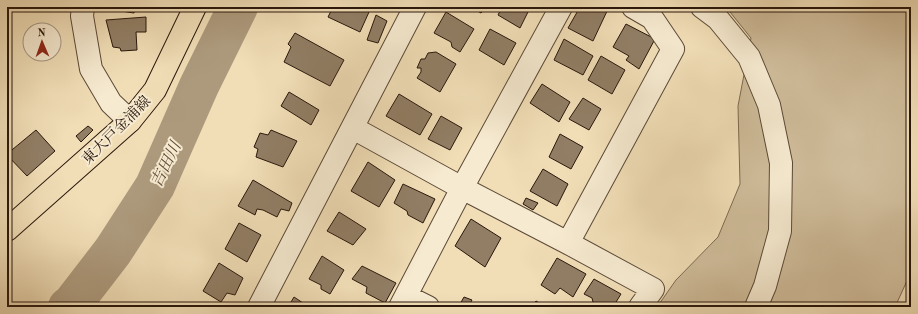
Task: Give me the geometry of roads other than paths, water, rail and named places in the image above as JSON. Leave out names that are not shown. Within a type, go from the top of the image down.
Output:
[{"type":"main road","name":"東大戸金浦線","points":[[7,230],[130,121],[155,90],[195,7]]},
{"type":"street","points":[[83,7],[82,16],[91,69],[111,104],[130,121]]},
{"type":"street","points":[[259,307],[415,7]]},
{"type":"street","points":[[428,307],[403,301],[462,188],[561,7]]},
{"type":"street","points":[[568,243],[673,49],[652,18],[633,7]]},
{"type":"street","points":[[702,7],[718,19],[749,57],[769,104],[781,163],[780,231],[765,286],[756,307]]},
{"type":"street","points":[[353,128],[462,188],[653,289],[640,307]]},
{"type":"waterway","name":"吉田川","points":[[68,307],[73,303],[113,251],[155,186],[199,86],[238,7]]}]
